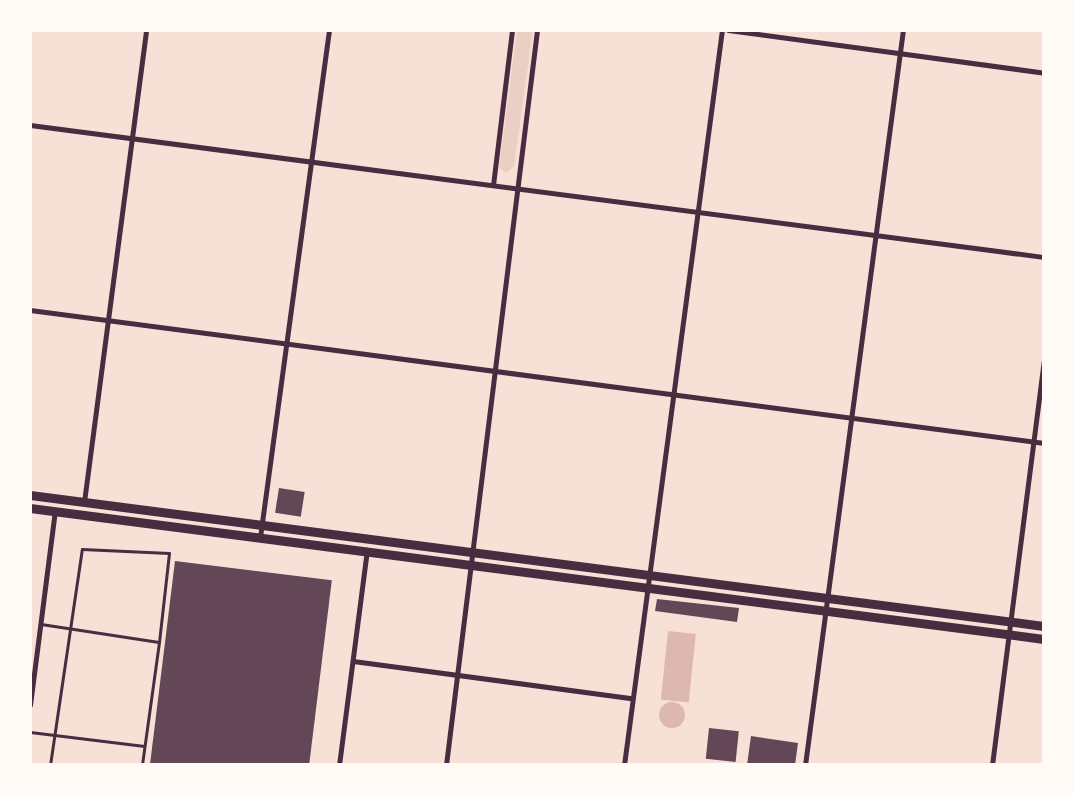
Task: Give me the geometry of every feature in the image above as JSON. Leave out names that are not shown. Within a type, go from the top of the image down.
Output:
[{"type":"main road","points":[[30,495],[1044,626]]},
{"type":"main road","points":[[30,508],[472,563],[1044,639]]},
{"type":"street","points":[[84,502],[146,30]]},
{"type":"street","points":[[260,537],[330,30]]},
{"type":"street","points":[[493,185],[512,30]]},
{"type":"street","points":[[446,765],[472,563],[471,552],[492,372],[537,30]]},
{"type":"street","points":[[624,765],[722,30]]},
{"type":"street","points":[[728,30],[1044,73]]},
{"type":"street","points":[[805,765],[903,30]]},
{"type":"street","points":[[30,125],[1044,257]]},
{"type":"street","points":[[30,310],[1044,443]]},
{"type":"street","points":[[992,765],[1011,634],[1044,361]]},
{"type":"street","points":[[30,705],[55,511]]},
{"type":"street","points":[[339,765],[367,550]]},
{"type":"street","points":[[353,661],[632,698]]},
{"type":"lane","points":[[50,765],[82,549],[167,551],[172,556],[142,765]]},
{"type":"lane","points":[[39,623],[159,642]]},
{"type":"lane","points":[[30,732],[144,746]]},
{"type":"shaded area","points":[[517,30],[533,30],[514,166],[506,173],[499,168]]},
{"type":"shaded area","points":[[668,631],[696,634],[689,703],[661,700]]},
{"type":"shaded area","points":[[672,702],[681,706],[685,715],[681,724],[672,728],[663,724],[659,715],[663,706]]},
{"type":"building","points":[[279,488],[305,492],[301,517],[275,513]]},
{"type":"building","points":[[175,561],[332,580],[309,765],[150,765]]},
{"type":"building","points":[[657,599],[739,608],[737,622],[655,611]]},
{"type":"building","points":[[709,728],[739,731],[736,762],[706,759]]},
{"type":"building","points":[[751,736],[798,743],[795,765],[747,765]]}]
